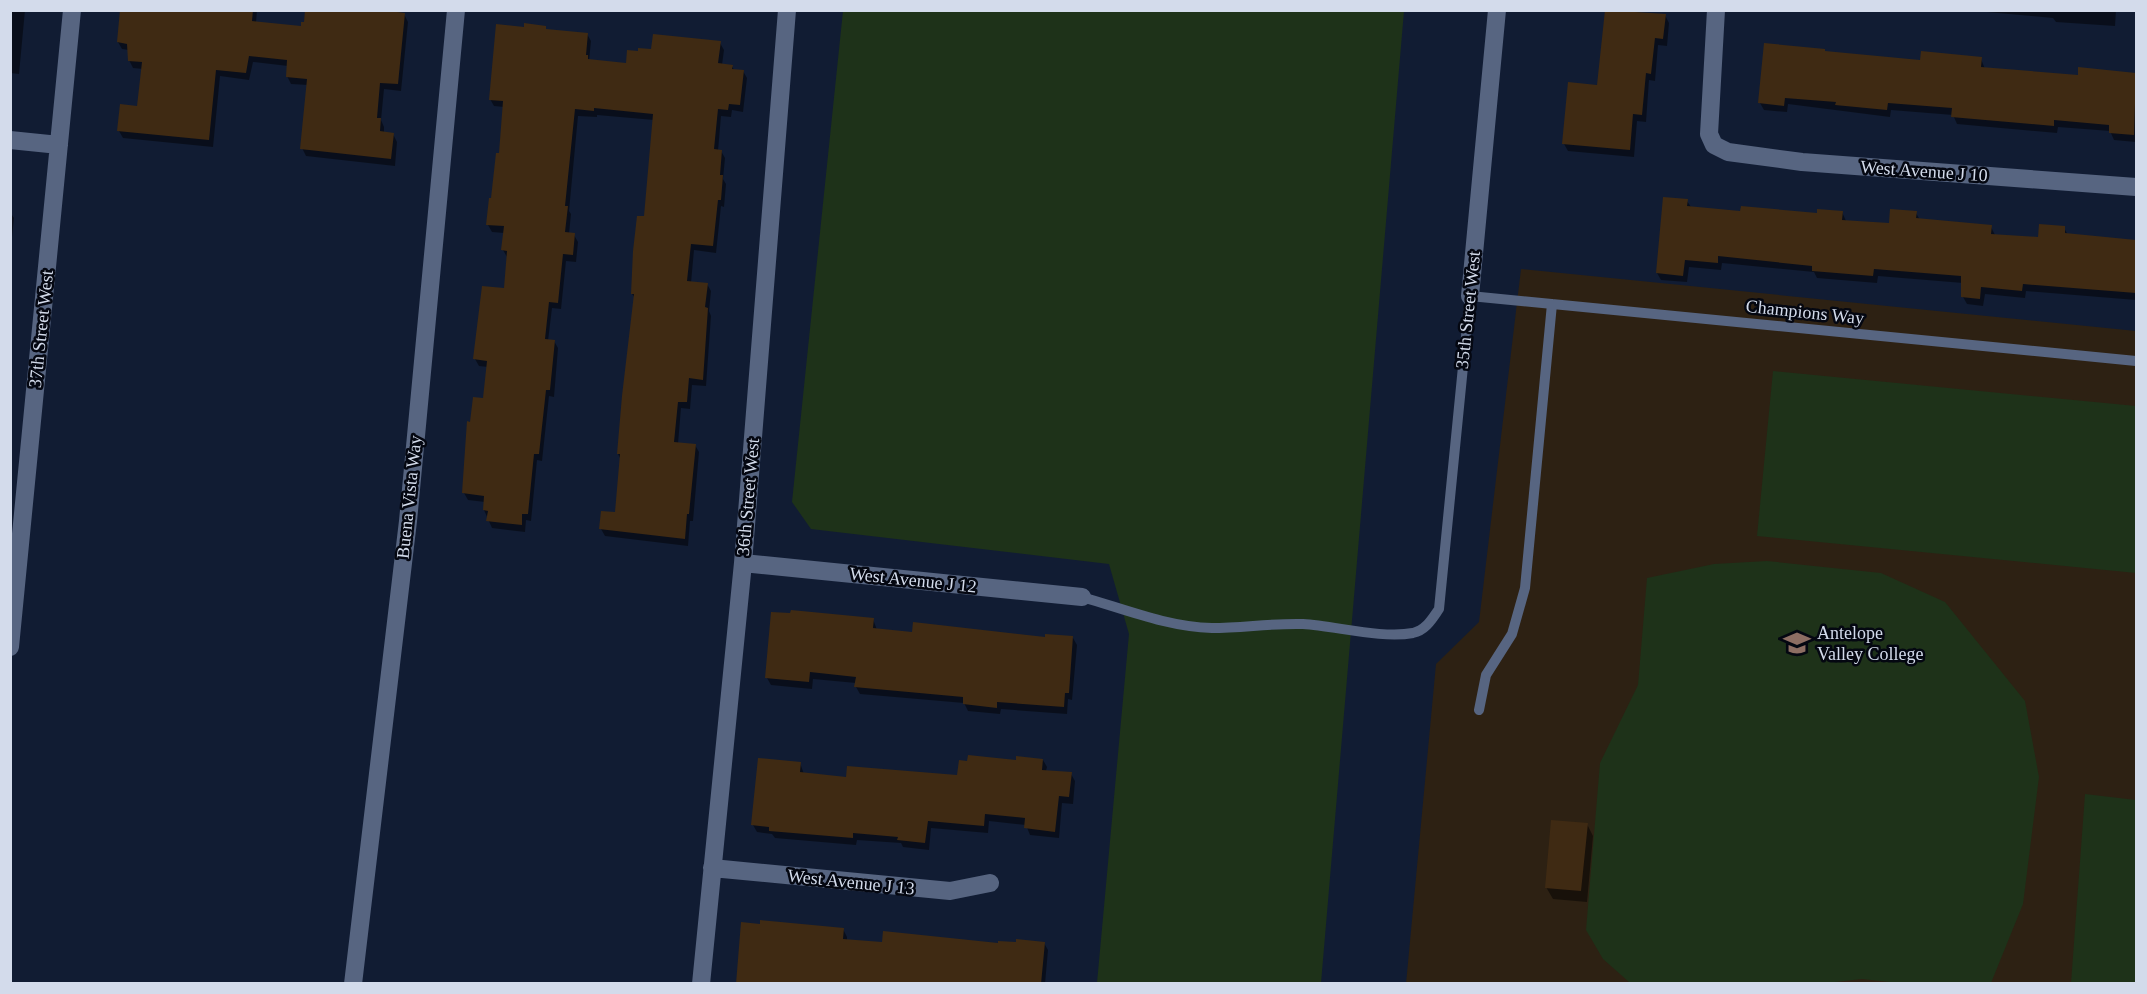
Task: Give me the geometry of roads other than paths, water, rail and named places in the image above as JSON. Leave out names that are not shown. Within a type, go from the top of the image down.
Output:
[{"type":"street","name":"37th Street West","points":[[10,647],[18,488],[59,145],[72,10]]},
{"type":"street","name":"Buena Vista Way","points":[[353,984],[408,521],[456,10]]},
{"type":"street","name":"36th Street West","points":[[701,984],[743,563],[787,10]]},
{"type":"street","name":"35th Street West","points":[[1470,296],[1497,10]]},
{"type":"street","name":"West Avenue J 10","points":[[1716,10],[1709,134],[1714,145],[1728,152],[1802,162],[2136,187]]},
{"type":"street","points":[[10,140],[59,145]]},
{"type":"street","name":"West Avenue J 12","points":[[743,563],[1082,597]]},
{"type":"street","name":"West Avenue J 13","points":[[712,868],[950,891],[990,883]]},
{"type":"lane","name":"Champions Way","points":[[1470,296],[2136,361]]},
{"type":"lane","name":"35th Street West","points":[[1082,597],[1169,622],[1211,628],[1304,624],[1392,634],[1413,633],[1425,628],[1439,609],[1470,296]]},
{"type":"lane","points":[[1479,710],[1486,675],[1512,634],[1525,588],[1552,304]]},
{"type":"place","name":"Antelope Valley College","points":[[1797,643]]}]
